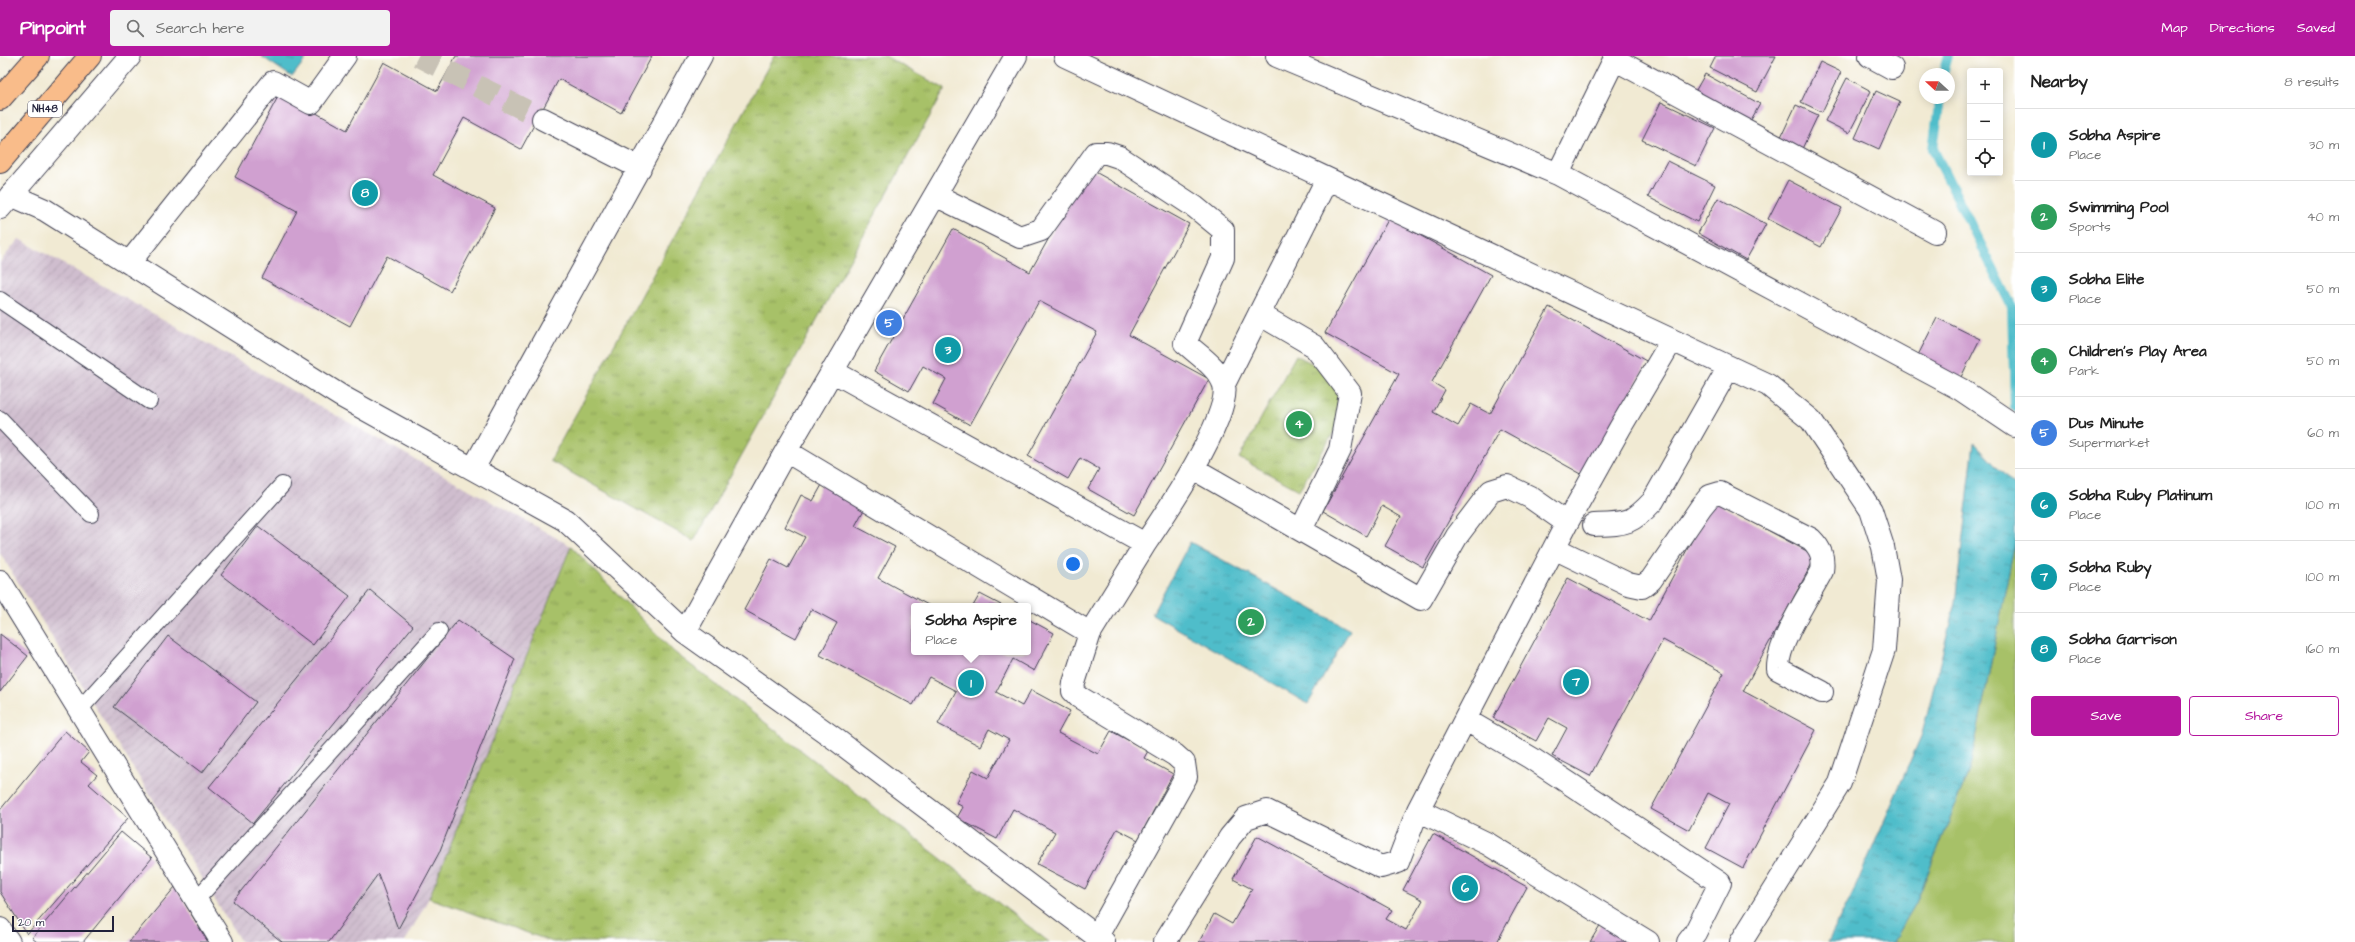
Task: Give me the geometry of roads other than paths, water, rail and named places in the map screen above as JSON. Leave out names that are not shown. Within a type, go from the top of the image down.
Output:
[{"type":"highway","points":[[0,99],[38,56]]},
{"type":"highway","name":"NH48","points":[[0,162],[90,56]]},
{"type":"street","points":[[130,56],[5,201],[45,210],[341,396],[565,520],[685,632],[838,741],[1100,940],[1186,777],[1184,763],[1079,697],[1073,691],[1074,683],[1090,633],[1145,544],[1194,469],[1225,398],[1224,384],[1216,371],[1185,343],[1223,258],[1223,230],[1195,207],[1119,157],[1107,153],[1096,153],[1041,230],[1031,235],[1020,237],[935,195]]},
{"type":"street","points":[[129,263],[273,82],[311,103],[345,56]]},
{"type":"street","points":[[473,469],[701,56]]},
{"type":"street","points":[[685,632],[786,451],[1016,56]]},
{"type":"street","points":[[1065,56],[1768,385],[1811,420],[1871,510],[1883,547],[1889,580],[1884,650],[1840,783],[1741,942]]},
{"type":"street","points":[[1277,56],[1558,174],[1960,390],[2015,426]]},
{"type":"street","points":[[1870,56],[1892,68]]},
{"type":"street","points":[[1558,174],[1615,58],[1935,232]]},
{"type":"street","points":[[543,119],[640,168]]},
{"type":"street","points":[[1224,384],[1327,178]]},
{"type":"street","points":[[1259,314],[1314,346],[1350,394],[1340,450],[1301,530]]},
{"type":"street","points":[[1165,942],[1230,837],[1246,818],[1266,811],[1381,867],[1398,862],[1418,810],[1567,523],[1620,428],[1672,340]]},
{"type":"street","points":[[1594,525],[1622,525],[1638,517],[1653,501],[1729,366]]},
{"type":"street","points":[[832,371],[1145,544]]},
{"type":"street","points":[[786,451],[1090,633]]},
{"type":"street","points":[[1194,469],[1421,599],[1457,536],[1491,491],[1507,486],[1530,497],[1567,523]]},
{"type":"street","points":[[1554,548],[1628,584],[1642,587],[1651,580],[1700,507],[1710,496],[1720,493],[1812,538],[1820,548],[1824,560],[1822,572],[1782,646],[1778,659],[1778,669],[1822,692]]},
{"type":"street","points":[[0,581],[222,942]]},
{"type":"street","points":[[1466,720],[1531,758],[1720,882],[1695,933],[1688,942]]},
{"type":"street","points":[[1418,810],[1488,844],[1648,942]]},
{"type":"street","points":[[0,929],[9,942]]},
{"type":"lane","points":[[0,300],[149,401]]},
{"type":"lane","points":[[0,419],[91,514]]},
{"type":"lane","points":[[79,710],[282,485]]},
{"type":"lane","points":[[196,900],[439,631]]},
{"type":"water","points":[[261,56],[308,56],[292,77]]},
{"type":"water","points":[[1974,443],[2015,486],[2015,542],[1970,768],[1916,903],[1893,942],[1828,942],[1855,888],[1922,734],[1955,603]]},
{"type":"water","points":[[1190,542],[1350,630],[1308,704],[1152,614]]},
{"type":"waterway","points":[[1945,68],[1948,56]]},
{"type":"waterway","points":[[1939,104],[1933,149],[2012,307],[2015,406]]},
{"type":"tunnel","points":[[418,56],[543,119]]},
{"type":"place","name":"Sobha Garrison","points":[[365,193]]},
{"type":"place","name":"Dus Minute","points":[[889,323]]},
{"type":"place","name":"Sobha Elite","points":[[948,350]]},
{"type":"place","name":"Children's Play Area","points":[[1299,424]]},
{"type":"place","name":"Swimming Pool","points":[[1251,622]]},
{"type":"place","name":"Sobha Ruby","points":[[1576,682]]},
{"type":"place","name":"Sobha Aspire","points":[[971,683]]},
{"type":"place","name":"Sobha Ruby Platinum","points":[[1465,888]]}]
